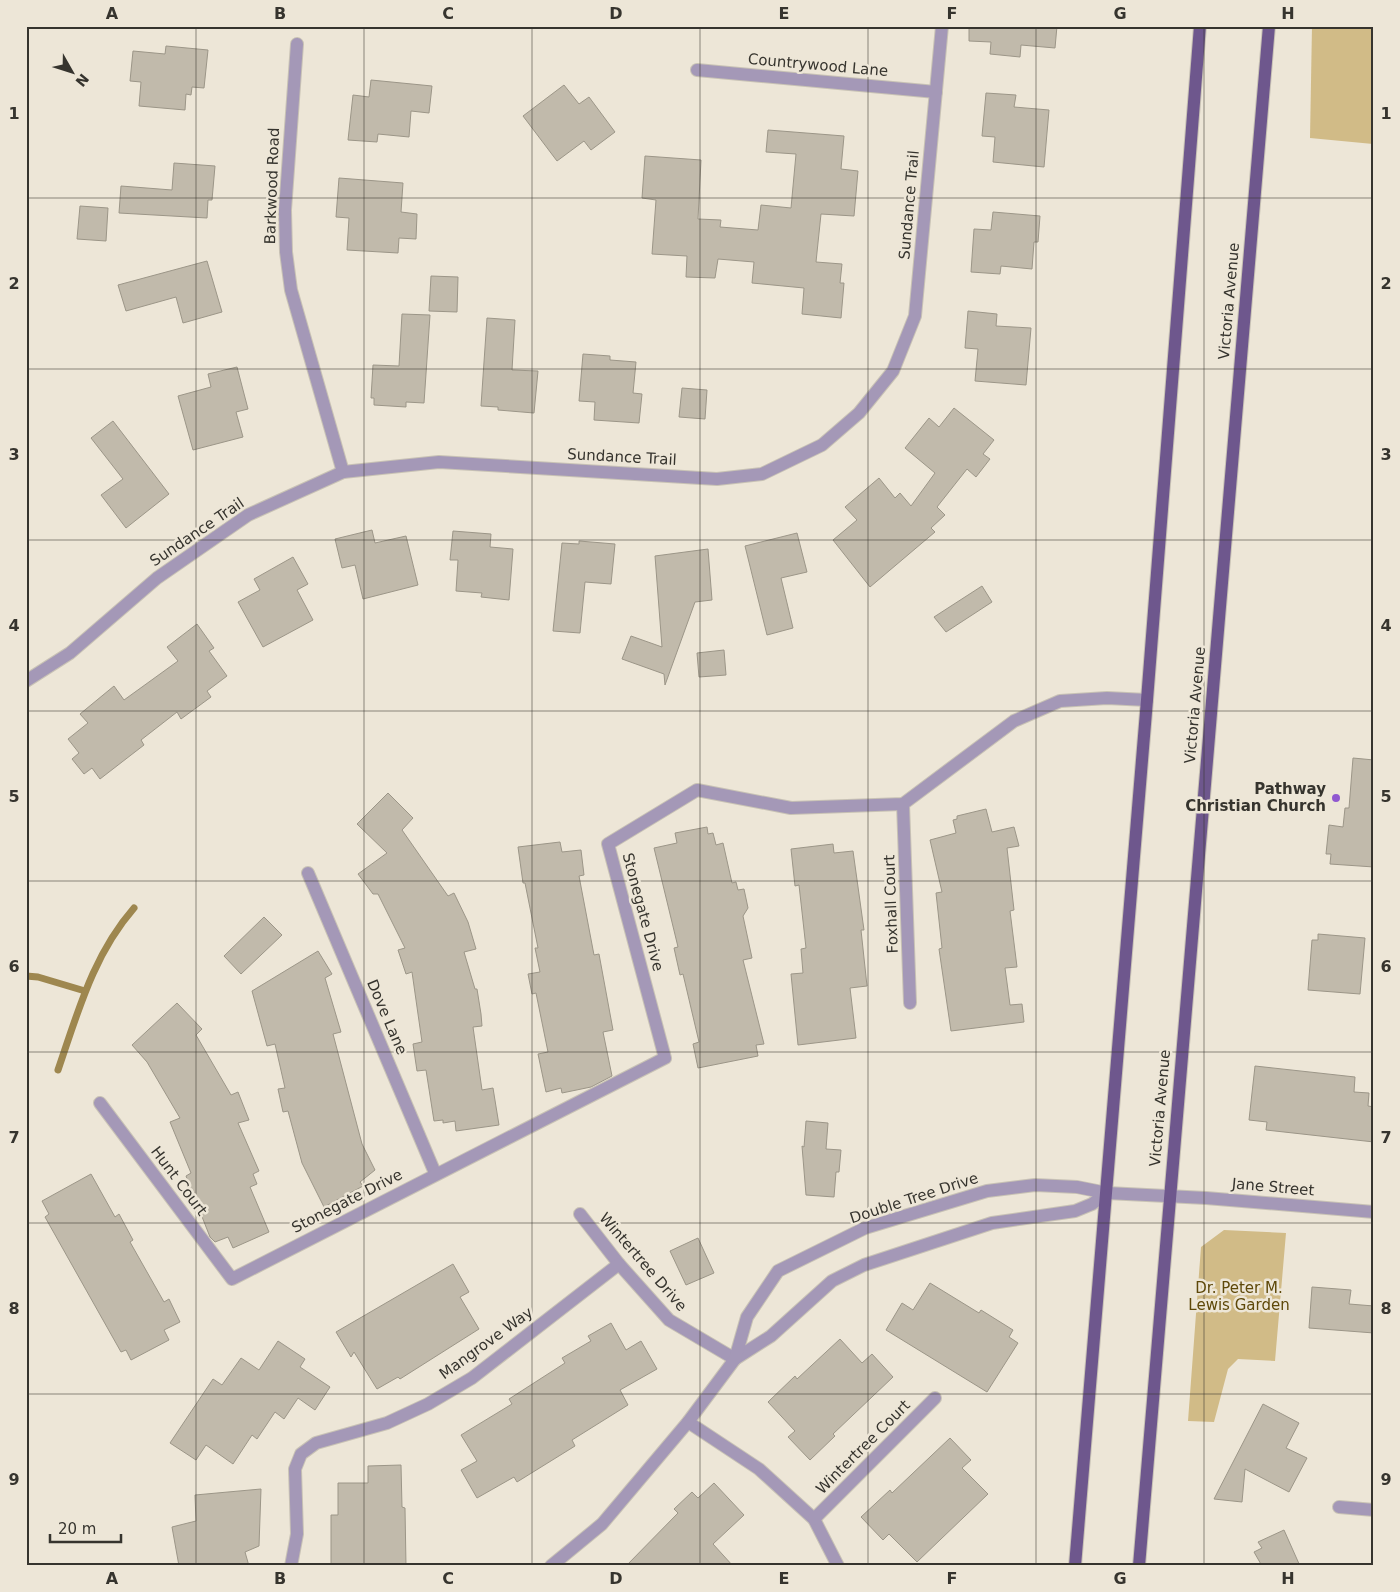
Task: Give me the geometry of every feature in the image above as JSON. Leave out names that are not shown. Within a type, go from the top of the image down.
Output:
[{"type":"main road","points":[[1075,1566],[1107,1193],[1200,26]]},
{"type":"main road","name":"Victoria Avenue","points":[[1139,1566],[1269,26]]},
{"type":"street","name":"Sundance Trail","points":[[26,681],[70,654],[157,578],[248,515],[343,472],[439,462],[718,479],[762,474],[822,445],[859,413],[893,371],[915,316],[942,26]]},
{"type":"street","name":"Barkwood Road","points":[[297,44],[285,210],[286,252],[291,290],[343,472]]},
{"type":"street","name":"Countrywood Lane","points":[[697,70],[936,92]]},
{"type":"street","points":[[903,804],[1014,722],[1060,701],[1106,698],[1147,700]]},
{"type":"street","name":"Stonegate Drive","points":[[232,1279],[436,1173],[665,1058],[608,844],[697,790],[791,808],[903,804]]},
{"type":"street","name":"Foxhall Court","points":[[903,804],[910,1003]]},
{"type":"street","name":"Dove Lane","points":[[308,873],[436,1173]]},
{"type":"street","name":"Hunt Court","points":[[100,1103],[232,1279]]},
{"type":"street","name":"Double Tree Drive","points":[[735,1359],[747,1317],[778,1271],[865,1228],[987,1191],[1035,1186],[1077,1187],[1107,1193],[1170,1195]]},
{"type":"street","name":"Double Tree Drive","points":[[551,1566],[602,1524],[688,1422],[735,1359],[771,1336],[832,1281],[864,1265],[992,1224],[1075,1211],[1092,1204],[1107,1193]]},
{"type":"street","name":"Jane Street","points":[[1170,1195],[1374,1212]]},
{"type":"street","name":"Wintertree Drive","points":[[580,1214],[619,1264],[669,1320],[735,1359]]},
{"type":"street","name":"Mangrove Way","points":[[291,1566],[297,1534],[295,1468],[301,1454],[316,1443],[387,1424],[472,1378],[619,1264]]},
{"type":"street","name":"Wintertree Court","points":[[814,1519],[935,1398]]},
{"type":"street","points":[[688,1422],[759,1469],[814,1519],[838,1566]]},
{"type":"street","points":[[1339,1507],[1374,1510]]},
{"type":"green space","points":[[1312,26],[1374,26],[1373,144],[1310,138]]},
{"type":"green space","name":"Dr. Peter M. Lewis Garden","points":[[1224,1230],[1286,1233],[1275,1361],[1238,1359],[1228,1369],[1214,1422],[1188,1421],[1201,1247]]},
{"type":"building","points":[[969,26],[1057,26],[1055,48],[1021,45],[1020,57],[990,54],[991,42],[969,41]]},
{"type":"building","points":[[166,46],[208,50],[204,88],[192,87],[191,95],[186,94],[185,110],[139,106],[141,82],[130,81],[133,51],[165,54]]},
{"type":"building","points":[[371,80],[432,86],[429,113],[411,111],[409,137],[378,134],[377,142],[348,140],[353,95],[369,97]]},
{"type":"building","points":[[564,85],[579,104],[589,97],[615,132],[591,150],[584,141],[557,161],[523,116]]},
{"type":"building","points":[[986,93],[1016,95],[1014,107],[1049,110],[1044,167],[993,162],[995,137],[982,136]]},
{"type":"building","points":[[768,130],[844,136],[841,169],[858,171],[854,216],[821,214],[816,262],[842,264],[840,283],[844,283],[841,318],[802,314],[804,288],[752,283],[754,262],[718,259],[715,278],[686,277],[687,256],[652,254],[656,200],[642,198],[645,156],[701,160],[698,219],[721,220],[720,227],[758,230],[761,205],[791,208],[796,154],[766,152]]},
{"type":"building","points":[[174,163],[215,166],[212,200],[208,200],[207,218],[119,213],[121,186],[172,190]]},
{"type":"building","points":[[339,178],[403,183],[401,212],[417,214],[416,239],[399,238],[398,253],[347,250],[349,218],[336,217]]},
{"type":"building","points":[[80,206],[108,208],[106,241],[77,239]]},
{"type":"building","points":[[993,212],[1040,216],[1038,242],[1034,242],[1032,269],[1001,266],[1000,274],[971,272],[974,229],[991,230]]},
{"type":"building","points":[[207,261],[222,312],[183,323],[176,297],[126,311],[118,285]]},
{"type":"building","points":[[431,276],[458,277],[457,312],[429,311]]},
{"type":"building","points":[[968,311],[997,314],[996,326],[1031,328],[1026,385],[975,381],[978,349],[965,348]]},
{"type":"building","points":[[402,314],[430,315],[424,403],[406,402],[406,407],[374,405],[374,398],[371,398],[373,365],[399,366]]},
{"type":"building","points":[[487,318],[515,320],[512,370],[538,371],[534,413],[498,410],[498,407],[481,406]]},
{"type":"building","points":[[583,354],[610,356],[610,360],[636,362],[633,393],[642,394],[639,423],[594,420],[595,402],[579,401]]},
{"type":"building","points":[[237,367],[248,409],[236,412],[243,437],[193,450],[178,396],[211,387],[208,374]]},
{"type":"building","points":[[682,388],[707,390],[705,419],[679,417]]},
{"type":"building","points":[[954,408],[994,440],[983,454],[990,459],[976,477],[967,469],[937,507],[945,515],[931,528],[935,532],[870,587],[833,540],[857,520],[845,507],[879,478],[895,498],[900,493],[911,506],[935,473],[905,448],[929,418],[939,427]]},
{"type":"building","points":[[113,421],[169,494],[126,528],[101,495],[123,479],[91,438]]},
{"type":"building","points":[[372,530],[375,543],[406,536],[418,585],[363,599],[355,565],[342,568],[335,539]]},
{"type":"building","points":[[453,531],[491,534],[490,547],[513,549],[509,600],[481,597],[482,593],[456,591],[458,560],[450,560]]},
{"type":"building","points":[[797,533],[807,572],[781,578],[793,628],[767,635],[745,546]]},
{"type":"building","points":[[579,541],[615,544],[611,584],[585,582],[580,633],[553,631],[562,543],[579,544]]},
{"type":"building","points":[[708,549],[712,600],[695,602],[665,685],[664,674],[622,659],[631,636],[662,647],[655,556]]},
{"type":"building","points":[[293,557],[308,584],[297,590],[313,620],[263,647],[238,602],[260,590],[254,579]]},
{"type":"building","points":[[982,586],[992,602],[946,632],[934,617]]},
{"type":"building","points":[[197,624],[214,648],[209,651],[227,676],[207,691],[211,697],[181,719],[177,712],[141,740],[144,745],[100,779],[92,768],[84,774],[72,759],[79,753],[68,739],[88,723],[80,714],[114,686],[124,700],[178,661],[167,647]]},
{"type":"building","points":[[724,650],[726,675],[699,677],[697,653]]},
{"type":"building","points":[[1353,758],[1374,760],[1374,867],[1330,864],[1331,854],[1326,854],[1329,825],[1343,827],[1345,808],[1349,808]]},
{"type":"building","points":[[388,793],[413,818],[402,830],[448,896],[454,893],[468,922],[476,949],[464,952],[475,989],[477,989],[481,1014],[482,1026],[473,1027],[482,1090],[493,1088],[499,1125],[456,1131],[455,1121],[443,1123],[443,1120],[434,1121],[426,1070],[417,1071],[413,1044],[422,1042],[412,972],[406,974],[398,950],[405,948],[378,894],[373,894],[358,874],[387,853],[357,824]]},
{"type":"building","points":[[986,809],[992,832],[1014,827],[1019,846],[1007,848],[1014,910],[1010,911],[1017,967],[1005,968],[1010,1005],[1022,1004],[1024,1022],[951,1031],[939,949],[942,948],[936,893],[942,892],[930,840],[956,833],[953,820],[957,819],[957,816]]},
{"type":"building","points":[[707,827],[708,834],[713,833],[716,845],[723,843],[732,883],[736,882],[738,890],[744,889],[748,908],[743,916],[752,958],[743,960],[764,1044],[756,1045],[758,1056],[698,1068],[693,1044],[699,1042],[683,974],[680,975],[674,948],[678,947],[654,848],[677,843],[675,833]]},
{"type":"building","points":[[560,842],[562,852],[581,850],[584,875],[579,876],[594,955],[599,954],[613,1030],[603,1032],[612,1076],[591,1087],[562,1093],[561,1088],[546,1092],[538,1054],[548,1052],[536,993],[532,994],[528,974],[540,972],[535,948],[538,948],[525,883],[523,883],[518,847]]},
{"type":"building","points":[[833,844],[834,853],[853,851],[864,930],[861,930],[867,986],[850,988],[856,1038],[798,1045],[791,974],[803,973],[801,949],[806,948],[799,885],[795,886],[791,849]]},
{"type":"building","points":[[264,917],[282,935],[241,974],[224,956]]},
{"type":"building","points":[[1318,934],[1365,938],[1360,994],[1308,990],[1312,940],[1318,940]]},
{"type":"building","points":[[318,951],[332,974],[325,978],[341,1032],[333,1034],[362,1144],[375,1170],[360,1182],[363,1186],[324,1207],[302,1163],[288,1111],[283,1112],[278,1089],[285,1088],[275,1044],[267,1046],[252,991]]},
{"type":"building","points":[[177,1003],[202,1029],[196,1035],[231,1095],[238,1092],[249,1120],[238,1123],[259,1171],[253,1174],[257,1184],[250,1187],[269,1232],[233,1248],[228,1237],[215,1242],[210,1237],[186,1176],[191,1173],[170,1122],[180,1118],[147,1062],[132,1045]]},
{"type":"building","points":[[1255,1066],[1355,1077],[1354,1092],[1369,1093],[1368,1106],[1374,1107],[1374,1142],[1266,1130],[1267,1122],[1249,1120]]},
{"type":"building","points":[[806,1121],[828,1123],[826,1149],[841,1150],[839,1172],[836,1172],[834,1197],[806,1195],[802,1146],[804,1147]]},
{"type":"building","points":[[91,1174],[115,1217],[119,1214],[133,1240],[130,1242],[164,1302],[169,1299],[180,1322],[164,1330],[169,1340],[131,1360],[126,1350],[121,1352],[45,1217],[49,1214],[42,1201]]},
{"type":"building","points":[[698,1238],[714,1273],[686,1285],[670,1251]]},
{"type":"building","points":[[453,1264],[469,1292],[460,1297],[479,1329],[400,1379],[398,1377],[377,1389],[354,1352],[351,1357],[336,1332]]},
{"type":"building","points":[[930,1283],[979,1313],[981,1310],[1013,1330],[1009,1337],[1018,1343],[987,1392],[886,1330],[902,1303],[913,1310]]},
{"type":"building","points":[[1312,1287],[1351,1290],[1349,1304],[1374,1306],[1374,1333],[1309,1328]]},
{"type":"building","points":[[611,1323],[626,1350],[641,1341],[657,1369],[620,1390],[628,1405],[572,1440],[575,1446],[517,1482],[514,1477],[477,1498],[461,1470],[477,1461],[461,1435],[512,1404],[509,1399],[565,1363],[562,1358],[591,1341],[588,1336]]},
{"type":"building","points":[[840,1339],[862,1363],[872,1354],[893,1377],[833,1434],[835,1436],[810,1460],[788,1437],[795,1431],[768,1402],[795,1376],[797,1379]]},
{"type":"building","points":[[278,1341],[305,1359],[300,1367],[330,1387],[315,1410],[298,1398],[284,1419],[275,1412],[257,1439],[252,1435],[233,1464],[206,1445],[196,1460],[170,1443],[213,1379],[222,1385],[241,1358],[259,1370]]},
{"type":"building","points":[[1263,1404],[1299,1423],[1286,1448],[1307,1458],[1289,1492],[1245,1469],[1242,1502],[1214,1499]]},
{"type":"building","points":[[950,1438],[971,1460],[962,1468],[988,1494],[917,1562],[889,1534],[883,1540],[861,1517],[890,1490],[892,1493]]},
{"type":"building","points":[[401,1465],[402,1507],[405,1508],[406,1566],[331,1566],[331,1515],[338,1515],[338,1483],[368,1483],[368,1466]]},
{"type":"building","points":[[714,1483],[744,1515],[713,1544],[733,1566],[626,1566],[678,1513],[674,1509],[692,1492],[698,1498]]},
{"type":"building","points":[[261,1489],[259,1546],[245,1552],[249,1566],[179,1566],[172,1527],[196,1521],[195,1495]]},
{"type":"building","points":[[1284,1530],[1300,1566],[1262,1566],[1254,1552],[1262,1548],[1258,1542]]},
{"type":"waterway","points":[[58,1070],[80,1006],[97,965],[120,926],[134,908]]},
{"type":"waterway","points":[[26,976],[38,977],[85,991]]},
{"type":"place","name":"Pathway Christian Church","points":[[1336,798]]}]
